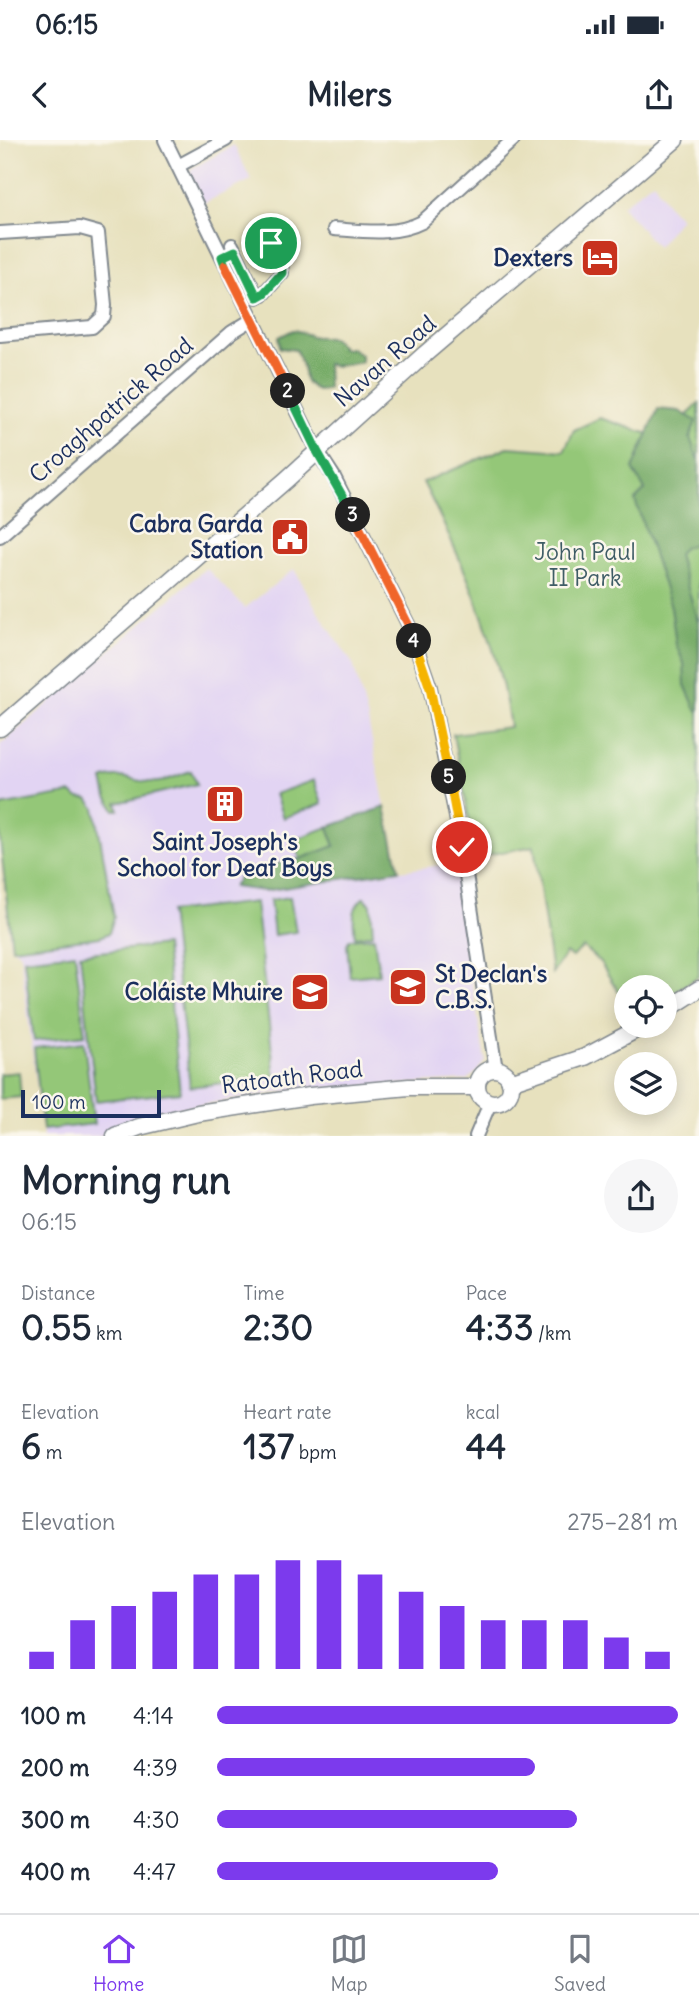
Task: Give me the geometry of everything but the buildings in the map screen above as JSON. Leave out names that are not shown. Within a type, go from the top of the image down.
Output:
[{"type":"main road","name":"Navan Road","points":[[0,728],[425,354],[675,140]]},
{"type":"main road","points":[[677,1003],[699,989]]},
{"type":"main road","points":[[510,1082],[585,1057],[621,1038]]},
{"type":"main road","points":[[490,1070],[496,1070],[506,1074],[510,1090],[506,1098],[490,1103],[480,1096],[477,1087],[481,1076],[490,1070]]},
{"type":"main road","name":"Ratoath Road","points":[[115,1136],[198,1112],[299,1098],[396,1088],[477,1087]]},
{"type":"street","points":[[165,140],[317,451],[334,477],[409,626],[430,688],[461,842],[496,1070]]},
{"type":"street","points":[[178,166],[226,140]]},
{"type":"street","points":[[334,229],[402,231],[422,222],[513,140]]},
{"type":"street","points":[[0,233],[80,228],[98,233],[105,305],[104,316],[92,327],[0,335]]},
{"type":"street","points":[[222,257],[234,248],[257,297],[282,273],[281,262],[271,243]]},
{"type":"street","name":"Croaghpatrick Road","points":[[0,536],[232,332],[253,319]]},
{"type":"street","points":[[476,1136],[490,1103]]},
{"type":"shaded area","points":[[234,145],[251,180],[204,203],[190,174],[191,169]]},
{"type":"shaded area","points":[[653,181],[680,218],[657,247],[622,206]]},
{"type":"shaded area","points":[[206,568],[245,608],[294,569],[320,615],[353,664],[367,715],[385,807],[328,827],[300,859],[243,871],[264,891],[455,863],[459,875],[466,950],[485,1060],[467,1080],[287,1091],[160,1111],[99,1136],[43,1136],[20,953],[11,948],[10,943],[0,846],[0,745]]},
{"type":"green space","points":[[293,330],[311,336],[331,338],[343,349],[352,348],[361,355],[361,362],[336,366],[327,364],[328,388],[316,389],[306,382],[296,350],[280,348],[279,337]]},
{"type":"green space","name":"John Paul II Park","points":[[699,403],[699,976],[677,990],[677,975],[614,975],[614,985],[600,962],[583,947],[572,957],[566,953],[552,973],[534,846],[476,857],[453,734],[510,727],[497,664],[477,601],[423,482],[508,447],[564,451],[574,430],[600,418],[664,439]]},
{"type":"green space","points":[[658,409],[679,411],[696,421],[690,438],[699,462],[699,542],[683,548],[678,555],[699,625],[699,711],[696,710],[685,685],[684,663],[676,645],[671,607],[635,500],[645,490],[633,469]]},
{"type":"green space","points":[[191,771],[197,784],[117,803],[119,810],[115,810],[107,797],[103,780],[123,777],[159,782]]},
{"type":"green space","points":[[314,780],[322,804],[283,818],[275,794]]},
{"type":"green space","points":[[72,793],[77,798],[88,799],[95,808],[114,917],[109,933],[100,937],[12,948],[0,839],[0,806]]},
{"type":"green space","points":[[385,807],[399,870],[264,891],[233,887],[243,871],[300,859],[335,846],[328,827]]},
{"type":"green space","points":[[328,827],[335,846],[300,859],[293,840]]},
{"type":"green space","points":[[290,897],[296,932],[274,935],[270,900]]},
{"type":"green space","points":[[364,897],[371,905],[373,934],[355,937],[355,910]]},
{"type":"green space","points":[[255,902],[275,1077],[190,1087],[170,912]]},
{"type":"green space","points":[[374,937],[379,974],[350,977],[347,944],[350,939]]},
{"type":"green space","points":[[165,945],[180,1092],[96,1101],[80,954]]},
{"type":"green space","points":[[75,953],[85,1035],[34,1041],[24,959]]},
{"type":"green space","points":[[84,1042],[94,1124],[43,1130],[34,1048]]},
{"type":"green space","points":[[19,1072],[21,1097],[0,1099],[0,1074]]},
{"type":"place","name":"Dexters","points":[[600,258]]},
{"type":"place","name":"Cabra Garda Station","points":[[290,537]]},
{"type":"place","name":"Saint Joseph's School for Deaf Boys","points":[[225,804]]},
{"type":"place","name":"St Declan's C.B.S.","points":[[408,987]]},
{"type":"place","name":"Coláiste Mhuire","points":[[310,992]]},
{"type":"route","points":[[271,243],[281,262],[282,273],[257,297],[235,251],[222,257],[317,451],[334,477],[409,626],[430,688],[462,847]]}]
